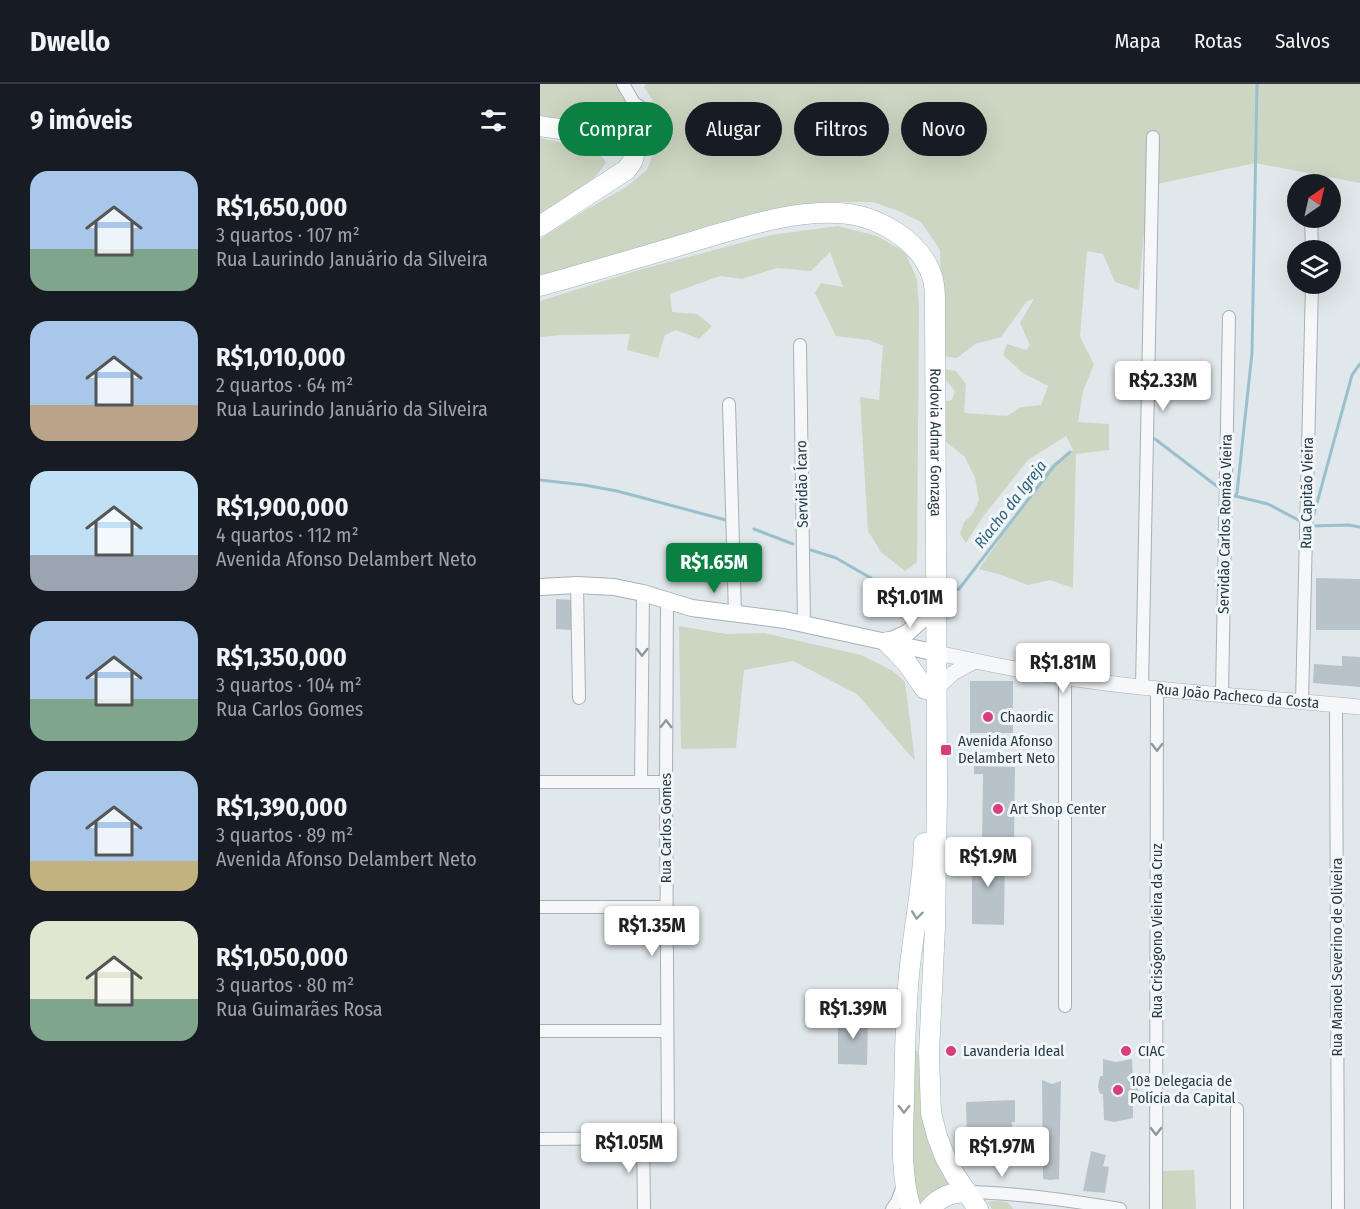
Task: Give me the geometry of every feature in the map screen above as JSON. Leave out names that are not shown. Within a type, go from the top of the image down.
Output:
[{"type":"main road","points":[[540,126],[558,129]]},
{"type":"main road","points":[[540,226],[626,170],[634,156]]},
{"type":"main road","name":"Rodovia Admar Gonzaga","points":[[540,286],[769,220],[817,213],[838,213],[876,221],[907,241],[918,252],[930,271],[935,297],[931,651]]},
{"type":"main road","name":"Rodovia Admar Gonzaga","points":[[907,241],[921,268],[924,288],[925,617],[931,651]]},
{"type":"main road","points":[[540,587],[577,585],[614,587],[705,611],[804,624],[931,651],[936,898],[929,1053],[931,1113],[945,1157],[978,1209]]},
{"type":"main road","points":[[887,642],[907,633],[925,617]]},
{"type":"main road","points":[[887,642],[931,688],[924,846],[909,974],[903,1112],[904,1182],[911,1209]]},
{"type":"main road","points":[[909,974],[932,989]]},
{"type":"main road","points":[[929,1209],[943,1196],[956,1192],[967,1192]]},
{"type":"street","points":[[623,84],[633,102]]},
{"type":"street","name":"Rua Crisógono Vieira da Cruz","points":[[1153,137],[1150,688],[1156,1209]]},
{"type":"street","name":"Rua Capitão Vieira","points":[[1302,702],[1312,294]]},
{"type":"street","name":"Servidão Carlos Romão Vieira","points":[[1222,694],[1229,317]]},
{"type":"street","name":"Servidão Ícaro","points":[[800,345],[804,624]]},
{"type":"street","points":[[729,404],[735,614]]},
{"type":"street","points":[[577,585],[579,698]]},
{"type":"street","name":"Rua Carlos Gomes","points":[[641,782],[643,593]]},
{"type":"street","name":"Rua Carlos Gomes","points":[[644,1138],[668,1138],[667,601]]},
{"type":"street","name":"Rua João Pacheco da Costa","points":[[931,651],[1065,677],[1150,688],[1360,707]]},
{"type":"street","points":[[931,688],[975,661]]},
{"type":"street","points":[[1065,677],[1065,1006]]},
{"type":"street","name":"Rua Manoel Severino de Oliveira","points":[[1336,704],[1338,1209]]},
{"type":"street","points":[[540,782],[666,782]]},
{"type":"street","points":[[540,907],[666,907]]},
{"type":"street","points":[[540,1031],[667,1031]]},
{"type":"street","points":[[1237,1109],[1237,1209]]},
{"type":"street","points":[[540,1139],[644,1138],[644,1209]]},
{"type":"street","points":[[891,1209],[897,1202],[904,1182]]},
{"type":"street","points":[[967,1192],[1035,1203],[1111,1208]]},
{"type":"green space","points":[[540,84],[618,84],[622,98],[626,102],[558,102],[558,123],[540,121]]},
{"type":"green space","points":[[646,84],[1360,84],[1360,183],[1341,179],[1341,174],[1313,174],[1255,163],[1148,186],[1139,290],[1115,282],[1103,254],[1087,251],[1080,337],[1094,364],[1083,391],[1078,422],[1109,424],[1109,450],[1076,454],[1073,588],[1050,580],[1028,585],[979,569],[1052,464],[1073,450],[1066,436],[1028,460],[982,518],[966,543],[960,534],[964,522],[972,515],[979,500],[975,478],[965,457],[946,442],[942,429],[940,402],[952,400],[955,391],[945,379],[945,369],[956,371],[966,384],[964,413],[1007,416],[1021,407],[1041,405],[1048,386],[1023,373],[1003,355],[1007,344],[1026,350],[1030,345],[1020,323],[1034,299],[1027,301],[1001,337],[975,344],[957,358],[943,356],[940,250],[921,222],[873,202],[826,202],[774,212],[546,275],[540,274],[540,239],[626,187],[647,170],[652,156],[673,156],[673,102],[650,102],[653,101],[644,87]]},
{"type":"green space","points":[[540,138],[558,142],[558,156],[602,156],[606,162],[593,179],[567,202],[540,221]]},
{"type":"green space","points":[[838,226],[877,236],[905,252],[917,279],[919,309],[917,562],[905,571],[881,552],[868,531],[860,397],[879,400],[883,346],[869,340],[836,336],[815,293],[821,283],[843,287],[830,252],[811,271],[777,268],[742,279],[720,276],[670,294],[672,312],[697,314],[712,326],[699,339],[676,330],[665,335],[658,358],[627,350],[630,334],[540,337],[540,301],[639,270],[771,235]]},
{"type":"green space","points":[[679,626],[726,634],[764,633],[861,655],[893,671],[905,682],[915,761],[857,694],[793,661],[744,670],[736,748],[681,749]]},
{"type":"green space","points":[[914,1051],[917,1051],[919,1056],[921,1096],[951,1184],[929,1195],[920,1205],[910,1156]]},
{"type":"green space","points":[[1194,1170],[1196,1209],[1163,1209],[1162,1171]]},
{"type":"green space","points":[[988,1202],[1006,1202],[1013,1209],[992,1209]]},
{"type":"building","points":[[1316,578],[1360,579],[1360,630],[1316,630]]},
{"type":"building","points":[[556,599],[573,600],[572,630],[556,629]]},
{"type":"building","points":[[1342,656],[1360,657],[1360,687],[1313,683],[1314,664],[1342,666]]},
{"type":"building","points":[[970,681],[1013,681],[1013,733],[970,733]]},
{"type":"building","name":"Art Shop Center","points":[[974,766],[1015,767],[1014,844],[982,844],[983,774],[974,774]]},
{"type":"building","points":[[972,852],[1005,852],[1004,925],[972,924]]},
{"type":"building","points":[[838,1015],[868,1015],[867,1065],[838,1064]]},
{"type":"building","name":"10ª Delegacia de Polícia da Capital","points":[[1103,1059],[1116,1062],[1132,1059],[1133,1079],[1138,1080],[1138,1100],[1133,1100],[1133,1118],[1114,1122],[1104,1120],[1103,1094],[1100,1094],[1098,1087],[1100,1076],[1103,1076]]},
{"type":"building","points":[[1042,1080],[1052,1084],[1061,1081],[1059,1179],[1043,1179]]},
{"type":"building","points":[[1015,1100],[1015,1122],[1012,1122],[1012,1163],[981,1163],[982,1145],[967,1145],[966,1102]]},
{"type":"building","points":[[1091,1151],[1106,1155],[1103,1166],[1109,1167],[1105,1193],[1083,1191]]},
{"type":"waterway","points":[[1257,84],[1252,353],[1235,496],[1268,504],[1302,522]]},
{"type":"waterway","points":[[1311,525],[1352,375],[1360,364]]},
{"type":"waterway","name":"Riacho da Igreja","points":[[1155,439],[1218,487]]},
{"type":"waterway","name":"Riacho da Igreja","points":[[942,590],[959,589],[1054,466],[1070,452]]},
{"type":"waterway","name":"Riacho da Igreja","points":[[540,480],[617,491],[726,520]]},
{"type":"waterway","name":"Riacho da Igreja","points":[[1311,526],[1360,527]]},
{"type":"waterway","name":"Riacho da Igreja","points":[[754,529],[793,544]]},
{"type":"waterway","name":"Riacho da Igreja","points":[[811,550],[836,558],[876,581],[912,585]]},
{"type":"place","name":"Chaordic","points":[[988,717]]},
{"type":"place","name":"Avenida Afonso Delambert Neto","points":[[946,750]]},
{"type":"place","name":"Art Shop Center","points":[[998,809]]},
{"type":"place","name":"Lavanderia Ideal","points":[[951,1051]]},
{"type":"place","name":"CIAC","points":[[1126,1051]]},
{"type":"place","name":"10ª Delegacia de Polícia da Capital","points":[[1118,1090]]}]
